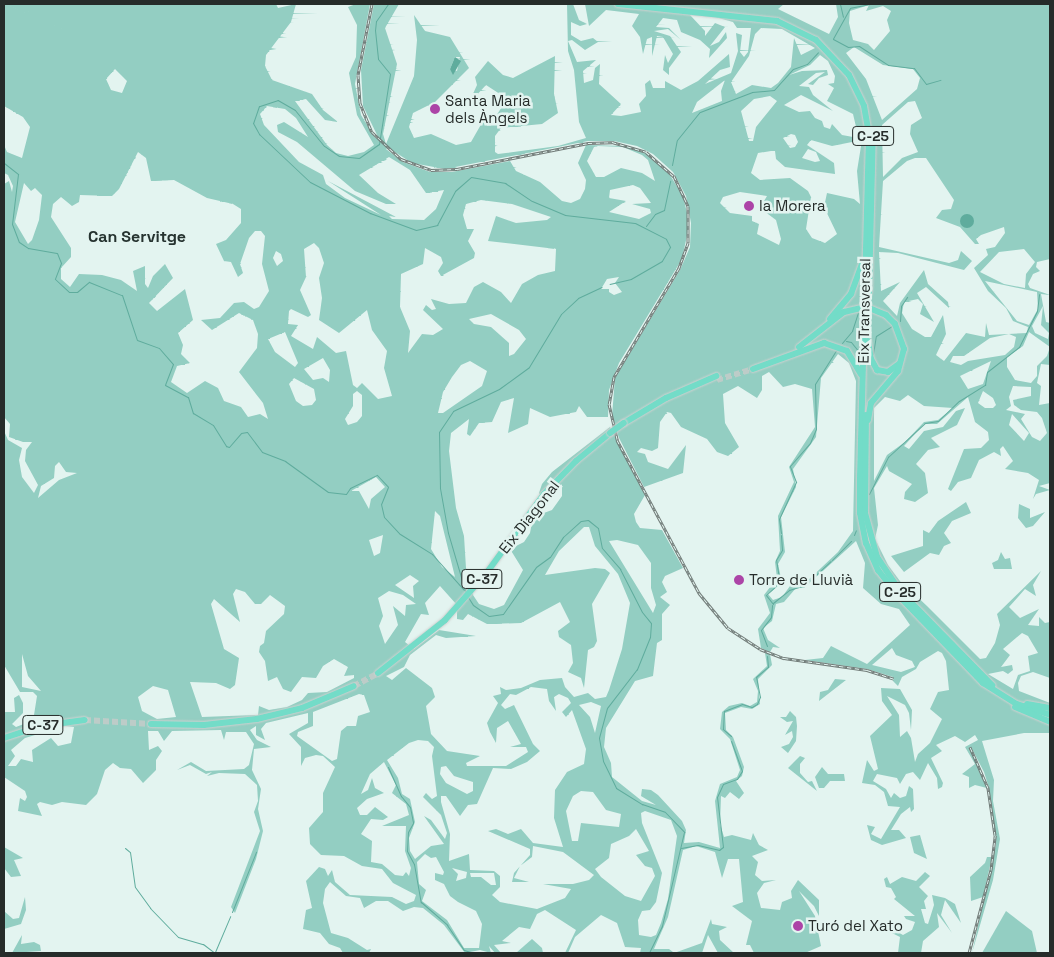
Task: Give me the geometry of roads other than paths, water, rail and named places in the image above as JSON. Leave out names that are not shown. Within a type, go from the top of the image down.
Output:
[{"type":"highway","name":"Eix Transversal","points":[[618,4],[767,18],[803,32],[831,52],[854,83],[867,120],[869,152],[860,513],[873,559],[897,594],[990,688],[1018,704],[1050,711]]},
{"type":"highway","name":"Eix Transversal","points":[[639,4],[755,12],[780,18],[820,38],[850,69],[866,100],[873,137],[864,513],[870,542],[882,568],[900,591],[986,680],[1018,702],[1050,711]]},
{"type":"highway","points":[[801,345],[851,294],[860,277],[866,247]]},
{"type":"highway","points":[[796,352],[838,319],[862,309],[844,312],[801,345],[752,367],[824,343],[843,348],[858,365],[862,392]]},
{"type":"highway","points":[[866,439],[871,403],[898,371],[904,349],[895,324],[886,315],[872,310],[889,320],[899,336],[901,355],[897,367],[888,372],[877,370],[871,359],[868,341]]},
{"type":"highway","name":"Eix Diagonal","points":[[378,672],[408,652],[462,603],[544,494],[576,461],[610,433],[644,411],[716,378]]},
{"type":"highway","points":[[151,724],[204,725],[257,719],[302,708],[354,686]]},
{"type":"highway","points":[[990,688],[1017,708],[1050,722]]},
{"type":"highway","name":"C-37","points":[[4,738],[49,724],[85,720]]},
{"type":"waterway","points":[[388,4],[376,21],[375,30],[378,59],[390,74],[379,144],[359,158],[339,156],[324,146],[295,110],[278,100],[259,106],[253,123],[259,134],[310,182],[370,213],[416,230],[437,225],[455,191],[471,177],[505,183],[532,201],[565,215],[635,223],[666,239],[670,247],[662,261],[631,279],[610,284]]},
{"type":"waterway","points":[[840,4],[843,17]]},
{"type":"waterway","points":[[870,4],[850,8],[833,39],[848,47],[859,46],[888,65],[914,68],[926,84],[940,80]]},
{"type":"waterway","points":[[672,165],[677,140],[700,112],[752,92],[774,90],[793,69],[807,64],[818,52]]},
{"type":"waterway","points":[[4,163],[18,174],[12,224],[19,242],[28,248],[57,253],[61,263],[55,279],[69,292],[77,292],[89,282],[122,295],[137,340],[159,348],[173,364],[165,385],[188,397],[193,413],[213,425],[226,446],[229,447],[241,433],[247,432],[262,452],[285,461],[328,492],[346,494],[350,488],[377,475],[388,487],[381,504],[384,517],[400,534],[432,554],[464,590]]},
{"type":"waterway","points":[[646,226],[655,214],[664,210],[670,181]]},
{"type":"waterway","points":[[466,594],[448,533],[440,488],[439,432],[453,411],[499,389],[529,367],[561,314],[578,298],[602,287]]},
{"type":"waterway","points":[[869,494],[888,457],[925,423],[938,421],[959,401],[985,385],[987,372],[1019,347],[1037,311],[1039,294]]},
{"type":"waterway","points":[[900,321],[901,306],[907,297]]},
{"type":"waterway","points":[[842,343],[852,331],[858,313]]},
{"type":"waterway","points":[[873,354],[876,336],[892,326]]},
{"type":"waterway","points":[[846,341],[851,342],[860,353]]},
{"type":"waterway","points":[[781,533],[779,519],[796,482],[790,466],[810,443],[816,429],[815,384],[836,351]]},
{"type":"waterway","points":[[468,597],[473,605],[489,616],[503,614],[536,567],[550,557],[563,537],[581,521],[588,520],[598,528],[602,548],[620,569],[642,612],[651,623],[650,637],[637,669],[607,708],[599,738],[603,761],[616,788],[642,804],[665,812],[684,832],[662,926],[649,953]]},
{"type":"waterway","points":[[854,535],[856,530]]},
{"type":"waterway","points":[[773,604],[766,595],[775,587],[779,578],[776,560],[782,550],[781,535]]},
{"type":"waterway","points":[[832,560],[851,541]]},
{"type":"waterway","points":[[773,603],[789,590],[805,585],[831,561]]},
{"type":"waterway","points":[[767,646],[761,630],[771,617],[772,605]]},
{"type":"waterway","points":[[731,736],[723,729],[724,711],[742,704],[752,707],[757,704],[760,697],[756,677],[768,667],[767,656]]},
{"type":"waterway","points":[[681,848],[698,845],[719,850],[723,847],[717,797],[723,784],[737,779],[742,771],[731,741]]},
{"type":"waterway","points":[[388,767],[401,796],[410,807],[413,823],[408,832],[407,851],[414,864],[421,902],[447,925],[464,950],[473,953]]},
{"type":"waterway","points":[[125,848],[130,852],[135,887],[150,908],[178,937],[203,944],[215,953]]},
{"type":"waterway","points":[[232,912],[256,852]]},
{"type":"waterway","points":[[215,952],[230,916]]},
{"type":"tunnel","points":[[717,380],[753,369]]},
{"type":"tunnel","points":[[354,686],[378,673]]},
{"type":"tunnel","points":[[85,720],[151,724]]},
{"type":"railway","points":[[372,4],[358,75],[360,103],[372,132],[401,159],[431,170],[457,169],[588,143],[612,142],[646,152],[674,176],[688,206],[688,243],[679,268],[614,377],[609,404],[617,440],[699,593],[728,628],[760,649],[784,658],[867,670],[894,679]]},
{"type":"railway","points":[[969,953],[991,870],[995,835],[988,788],[970,747]]},
{"type":"place","name":"Santa Maria dels Àngels","points":[[435,109]]},
{"type":"place","name":"la Morera","points":[[749,206]]},
{"type":"place","name":"Torre de Lluvià","points":[[739,580]]},
{"type":"place","name":"Turó del Xato","points":[[798,926]]},
{"type":"district","name":"Can Servitge","points":[[137,237]]}]
